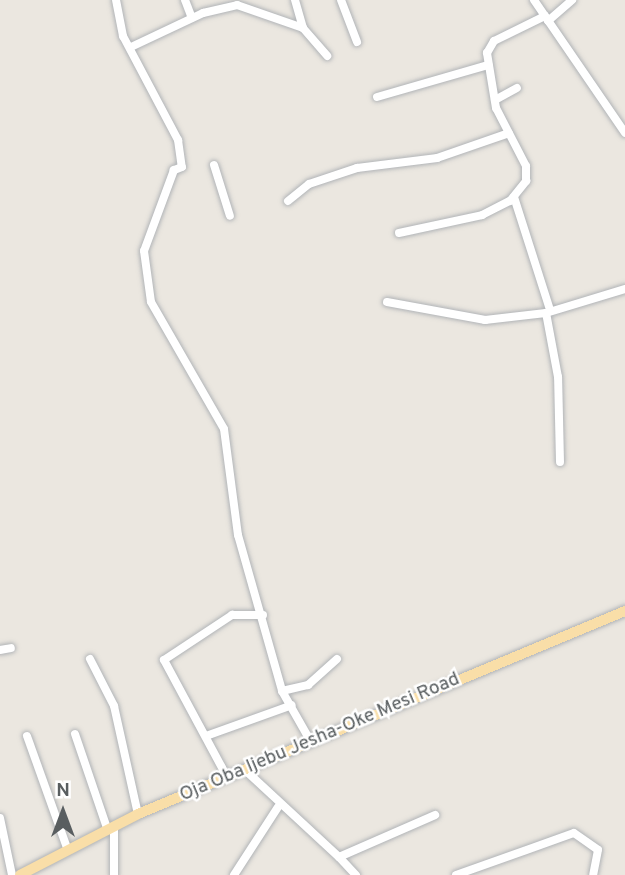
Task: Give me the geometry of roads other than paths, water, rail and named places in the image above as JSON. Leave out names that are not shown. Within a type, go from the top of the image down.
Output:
[{"type":"main road","name":"Oja Oba Ijebu Jesha-Oke Mesi Road","points":[[20,875],[67,848],[138,814],[624,613]]},
{"type":"street","points":[[116,0],[123,36],[178,140],[182,167],[167,186],[144,251],[144,273],[154,310],[223,429],[238,535],[263,615],[282,691],[311,742]]},
{"type":"street","points":[[185,0],[192,18]]},
{"type":"street","points":[[295,0],[303,28],[327,56]]},
{"type":"street","points":[[341,0],[357,42]]},
{"type":"street","points":[[534,0],[625,133]]},
{"type":"street","points":[[399,233],[482,215],[514,197],[527,173],[495,100],[494,81],[488,65],[494,41],[546,19],[572,0]]},
{"type":"street","points":[[131,47],[192,18],[237,5],[303,28]]},
{"type":"street","points":[[377,97],[488,65]]},
{"type":"street","points":[[494,81],[504,90]]},
{"type":"street","points":[[495,100],[504,90],[517,88]]},
{"type":"street","points":[[288,201],[309,184],[357,167],[438,158],[509,133]]},
{"type":"street","points":[[214,165],[230,216]]},
{"type":"street","points":[[514,197],[548,311],[558,377],[560,462]]},
{"type":"street","points":[[387,302],[485,320],[548,311],[625,289]]},
{"type":"street","points":[[227,778],[165,657],[232,615],[263,615]]},
{"type":"street","points":[[0,650],[11,648]]},
{"type":"street","points":[[90,659],[114,706],[138,814]]},
{"type":"street","points":[[282,691],[308,685],[337,659]]},
{"type":"street","points":[[206,736],[292,705]]},
{"type":"street","points":[[75,734],[111,827],[114,875]]},
{"type":"street","points":[[27,736],[67,848]]},
{"type":"street","points":[[245,770],[278,807],[356,875]]},
{"type":"street","points":[[234,875],[278,807]]},
{"type":"street","points":[[339,858],[435,816]]},
{"type":"street","points":[[0,818],[12,875]]},
{"type":"street","points":[[456,875],[574,833],[598,850],[593,875]]}]
